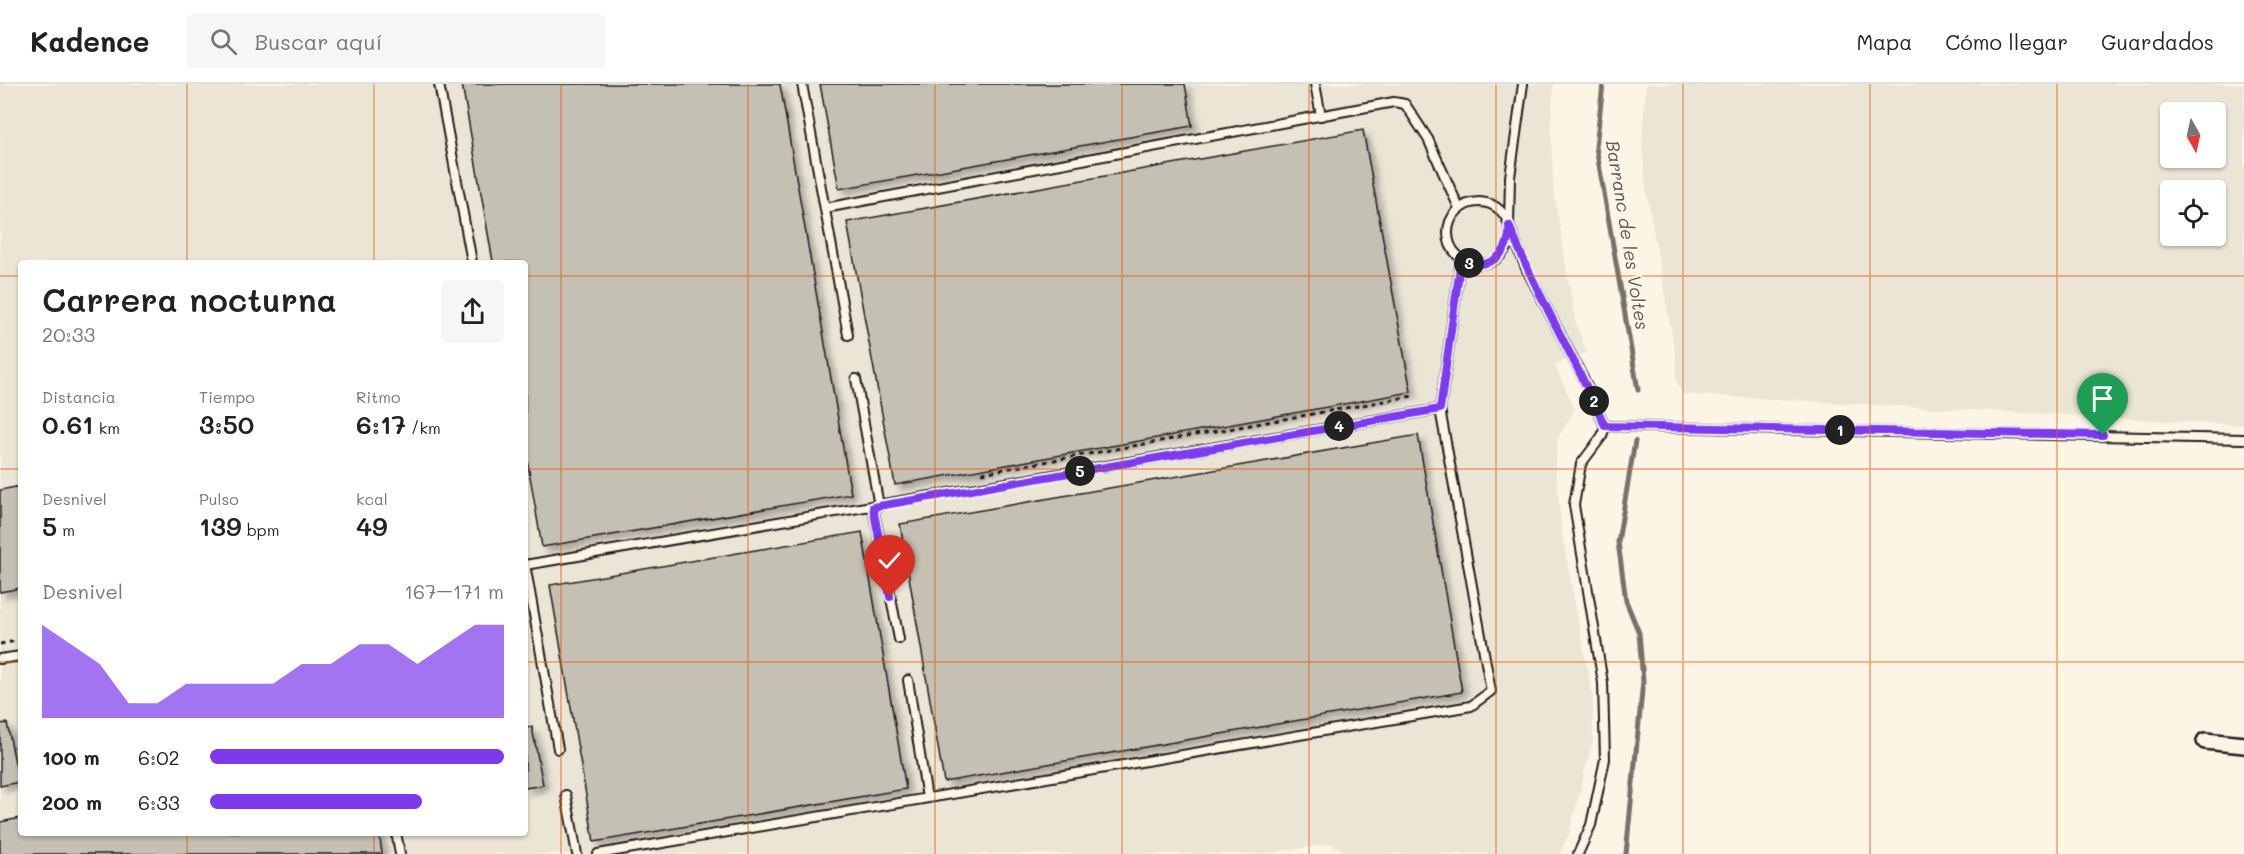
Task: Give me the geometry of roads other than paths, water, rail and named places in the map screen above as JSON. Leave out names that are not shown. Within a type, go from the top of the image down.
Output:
[{"type":"street","points":[[2205,741],[2244,745]]},
{"type":"lane","points":[[439,84],[472,260]]},
{"type":"lane","points":[[802,84],[848,335]]},
{"type":"lane","points":[[1315,84],[1321,116]]},
{"type":"lane","points":[[1523,84],[1509,177],[1509,225],[1508,245],[1495,260],[1475,264],[1461,259],[1450,246],[1447,236],[1448,225],[1459,208],[1469,203],[1489,203],[1505,215],[1509,225],[1526,268],[1605,426],[1602,436],[1581,464],[1574,505],[1603,683],[1605,759],[1590,825],[1578,854]]},
{"type":"lane","points":[[825,208],[1394,102],[1405,104],[1428,139],[1459,208]]},
{"type":"lane","points":[[598,854],[1471,706],[1491,691],[1440,409],[1461,259]]},
{"type":"lane","points":[[856,379],[898,639]]},
{"type":"lane","points":[[528,565],[876,507],[1440,409]]},
{"type":"lane","points":[[1605,426],[2244,439]]},
{"type":"lane","points":[[528,582],[558,749]]},
{"type":"lane","points":[[0,659],[18,656]]},
{"type":"lane","points":[[908,680],[927,798]]},
{"type":"lane","points":[[566,795],[577,854]]},
{"type":"lane","points":[[397,836],[400,854]]},
{"type":"waterway","name":"Barranc de les Voltes","points":[[1603,84],[1596,147],[1638,390]]},
{"type":"waterway","name":"Barranc de les Voltes","points":[[1626,854],[1643,681],[1639,633],[1626,601],[1618,542],[1635,441]]}]
